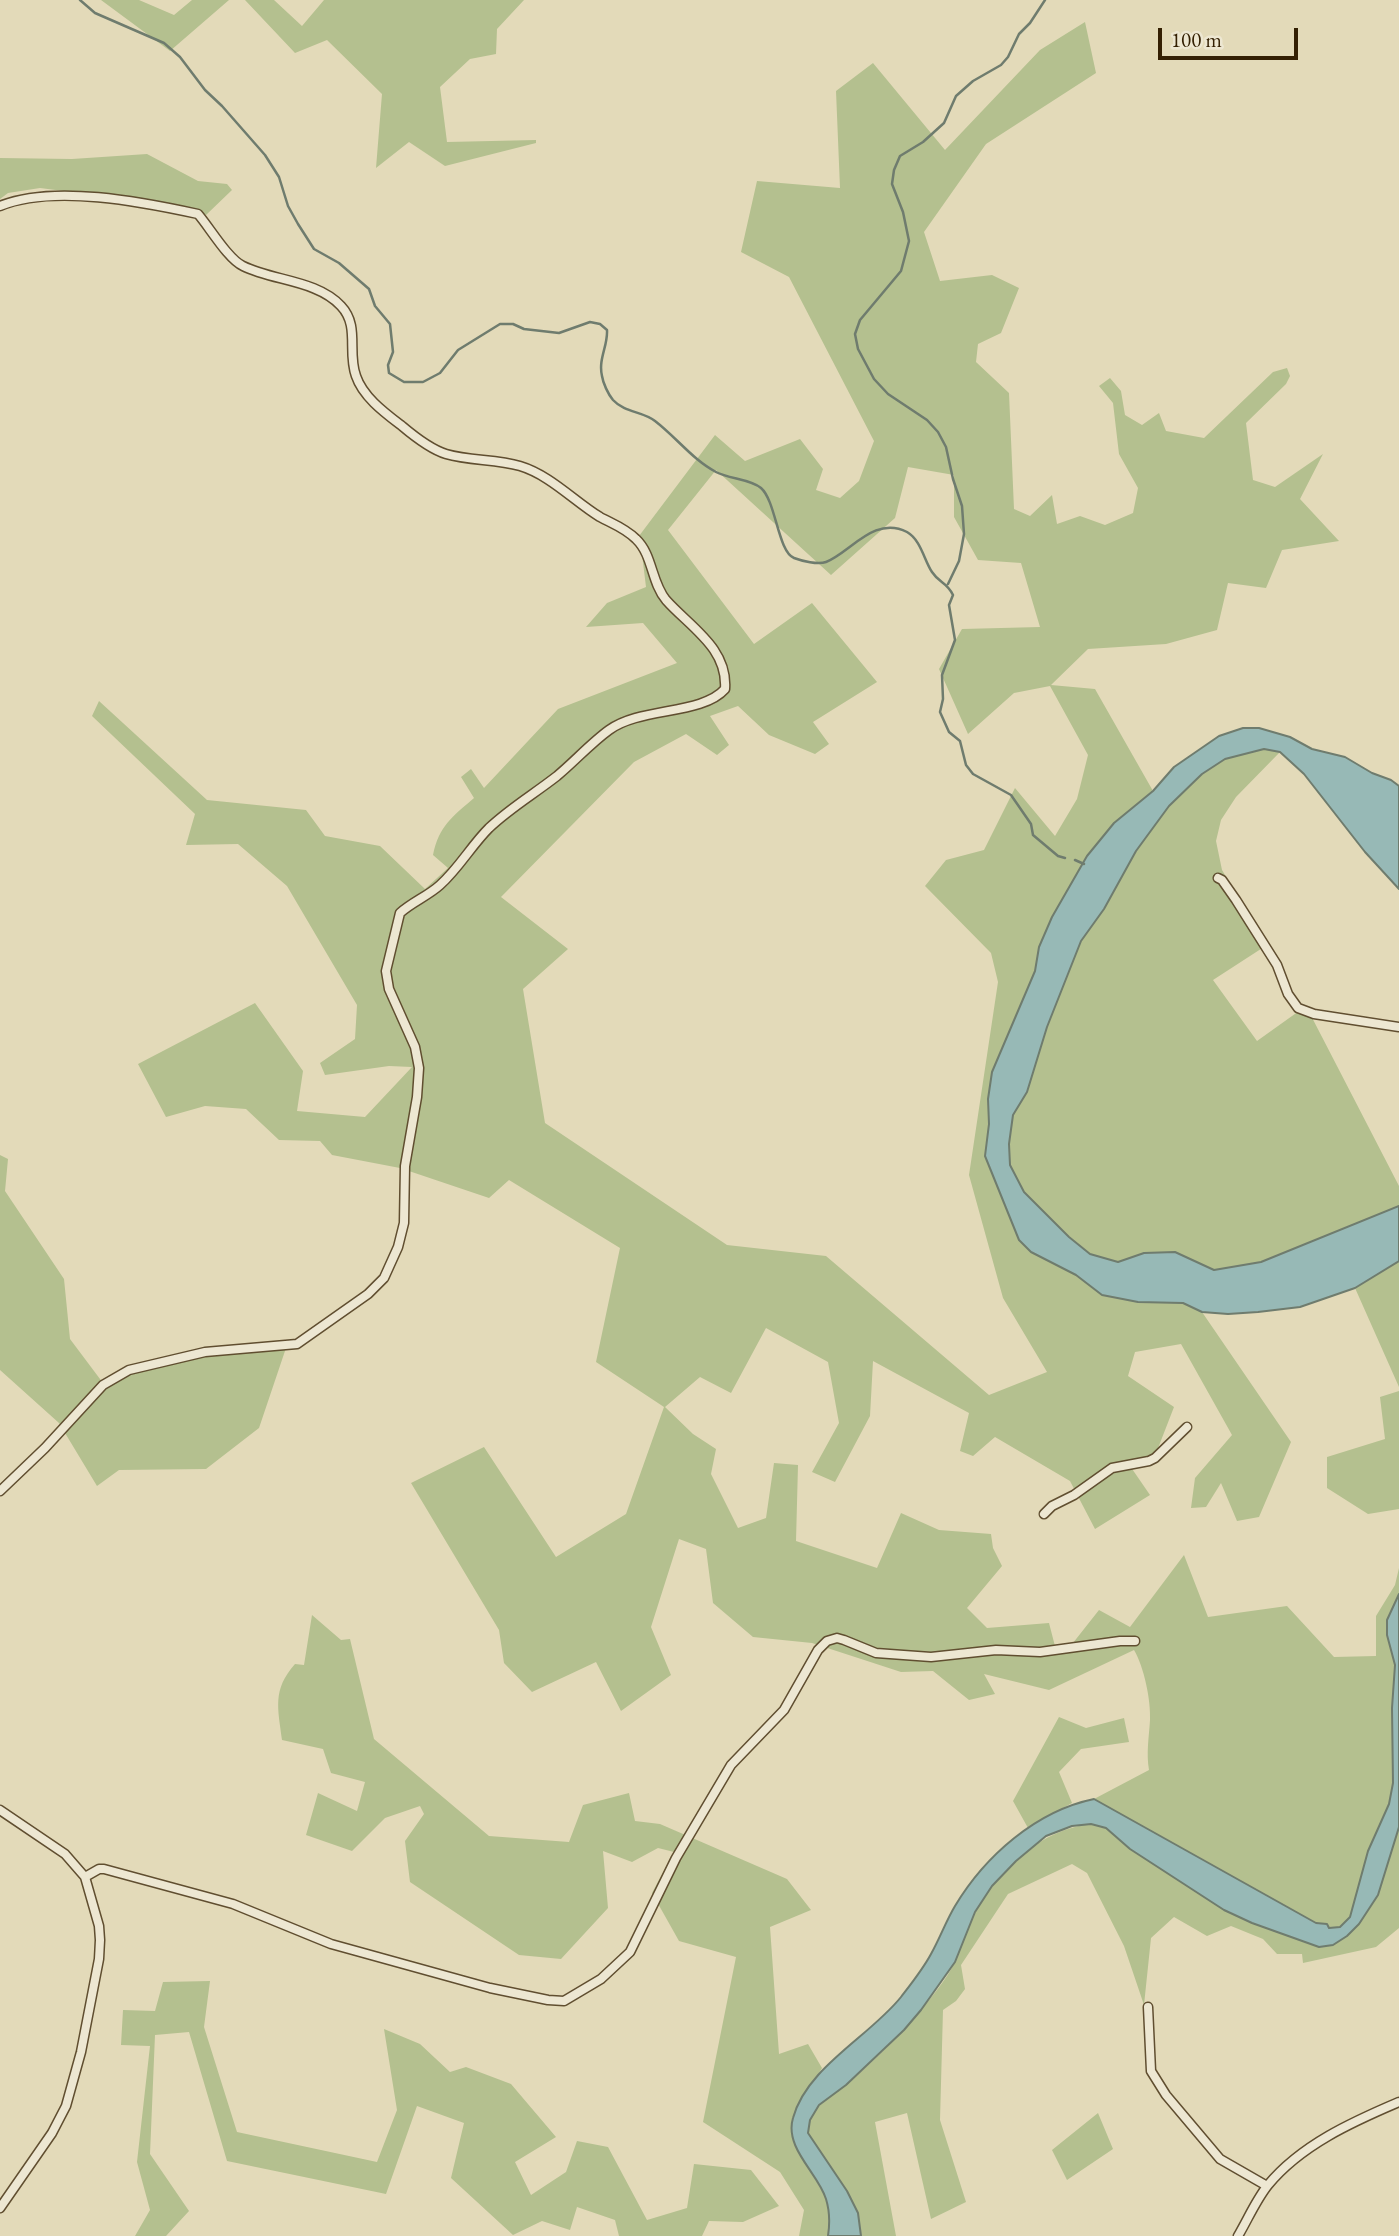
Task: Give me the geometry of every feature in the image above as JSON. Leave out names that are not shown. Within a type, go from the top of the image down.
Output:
[{"type":"street","points":[[0,206],[32,196],[63,196],[128,202],[198,214],[238,263],[329,296],[349,316],[356,379],[376,405],[436,450],[448,455],[522,466],[626,530],[639,541],[648,557],[661,593],[717,653],[724,669],[725,681],[724,689],[711,699],[641,716],[609,730],[549,782],[501,817],[439,887],[400,913],[386,971],[389,989],[415,1047],[419,1068],[417,1097],[405,1166],[404,1223],[398,1247],[384,1278],[368,1294],[297,1344],[205,1352],[129,1370],[112,1378],[0,1491]]},
{"type":"street","points":[[1218,878],[1273,959],[1287,994],[1298,1008],[1314,1014],[1399,1027]]},
{"type":"street","points":[[1044,1514],[1052,1506],[1074,1495],[1112,1468],[1155,1458],[1187,1427]]},
{"type":"street","points":[[85,1877],[104,1869],[233,1904],[331,1944],[490,1989],[564,2001],[601,1979],[630,1952],[676,1858],[731,1765],[784,1710],[818,1650],[827,1641],[837,1638],[876,1653],[931,1657],[996,1650],[1040,1652],[1135,1641]]},
{"type":"street","points":[[0,1810],[65,1854],[85,1877],[99,1926],[100,1940],[99,1959],[76,2074],[66,2106],[52,2133],[0,2208]]},
{"type":"street","points":[[1148,2007],[1151,2071],[1166,2095],[1220,2159],[1267,2186]]},
{"type":"street","points":[[1238,2236],[1267,2186],[1286,2166],[1341,2128],[1399,2102]]},
{"type":"green space","points":[[101,0],[139,0],[174,15],[192,0],[229,0],[170,51]]},
{"type":"green space","points":[[245,0],[274,0],[302,26],[324,0],[524,0],[497,29],[496,54],[470,59],[440,87],[447,142],[536,140],[536,143],[445,166],[409,142],[376,168],[382,94],[327,40],[295,53]]},
{"type":"green space","points":[[1085,22],[1096,73],[986,144],[924,232],[940,281],[992,275],[1019,288],[1001,333],[978,344],[976,362],[1009,393],[1014,509],[1030,516],[1052,495],[1057,524],[1080,516],[1105,525],[1133,513],[1138,488],[1119,454],[1113,403],[1099,386],[1110,378],[1121,391],[1125,415],[1142,425],[1159,413],[1166,431],[1204,438],[1273,372],[1287,368],[1290,376],[1286,384],[1246,423],[1253,480],[1275,487],[1323,454],[1300,499],[1339,541],[1282,550],[1266,588],[1228,583],[1217,630],[1166,644],[1088,649],[1051,685],[1095,689],[1153,791],[1114,823],[1087,856],[1052,917],[1039,947],[1035,971],[988,1099],[989,1124],[985,1156],[1019,1240],[1031,1252],[1076,1275],[1102,1295],[1138,1302],[1183,1303],[1202,1312],[1291,1442],[1259,1517],[1237,1521],[1221,1483],[1206,1507],[1191,1508],[1195,1478],[1232,1435],[1181,1344],[1135,1352],[1128,1376],[1174,1407],[1155,1456],[1128,1463],[1150,1495],[1095,1529],[1070,1481],[995,1437],[973,1456],[960,1451],[969,1413],[873,1361],[870,1416],[835,1482],[812,1472],[839,1423],[828,1362],[766,1328],[731,1393],[700,1377],[665,1407],[693,1434],[716,1449],[711,1474],[738,1528],[766,1518],[774,1463],[798,1465],[796,1541],[877,1568],[901,1513],[939,1530],[991,1534],[993,1548],[1002,1566],[967,1608],[987,1628],[1049,1623],[1056,1650],[1069,1648],[1099,1610],[1130,1627],[1184,1555],[1208,1617],[1287,1606],[1334,1657],[1376,1656],[1376,1616],[1395,1585],[1399,1568],[1399,1594],[1387,1621],[1387,1635],[1395,1665],[1392,1708],[1393,1784],[1389,1804],[1368,1851],[1350,1918],[1340,1927],[1328,1928],[1327,1924],[1306,1918],[1094,1799],[1149,1770],[1149,1703],[1144,1674],[1134,1650],[1049,1690],[984,1674],[995,1694],[969,1700],[933,1671],[901,1672],[812,1643],[753,1637],[713,1603],[706,1549],[679,1539],[651,1627],[671,1675],[621,1711],[596,1662],[532,1692],[504,1663],[499,1630],[411,1483],[484,1447],[556,1557],[626,1514],[664,1407],[596,1362],[620,1248],[509,1180],[489,1198],[400,1168],[332,1155],[320,1141],[279,1140],[246,1109],[205,1106],[166,1117],[138,1064],[255,1003],[303,1071],[297,1111],[365,1117],[412,1067],[389,1066],[325,1075],[320,1063],[355,1039],[357,1005],[287,886],[238,844],[186,845],[195,814],[92,716],[99,701],[207,800],[306,810],[325,836],[380,846],[425,889],[448,868],[433,855],[443,829],[474,798],[461,777],[471,769],[484,788],[558,709],[677,663],[643,623],[586,627],[607,603],[646,587],[642,554],[636,540],[715,435],[745,461],[800,439],[823,469],[816,490],[840,498],[859,481],[874,441],[789,277],[741,252],[757,181],[840,188],[836,91],[873,63],[945,150],[1040,50]],"holes":[[[908,467],[954,475],[954,517],[978,560],[1021,563],[1040,627],[962,629],[939,669],[968,734],[1014,693],[1050,686],[1088,755],[1077,799],[1055,836],[1015,788],[984,850],[946,860],[925,886],[991,953],[998,982],[969,1175],[1003,1298],[1047,1372],[989,1395],[826,1256],[727,1245],[545,1123],[523,989],[568,949],[501,897],[634,762],[686,734],[717,755],[729,745],[710,716],[738,706],[769,735],[815,754],[829,744],[813,722],[877,682],[812,603],[754,644],[668,530],[716,470],[831,575],[895,518]]]},
{"type":"green space","points":[[147,154],[198,181],[227,184],[232,190],[206,215],[188,207],[40,188],[8,193],[0,199],[0,158],[72,159]]},
{"type":"green space","points":[[1264,749],[1280,752],[1236,797],[1221,820],[1216,841],[1222,870],[1267,945],[1213,980],[1257,1041],[1306,1006],[1399,1186],[1399,1206],[1261,1262],[1214,1270],[1174,1252],[1144,1253],[1118,1262],[1090,1255],[1024,1192],[1010,1165],[1009,1144],[1013,1115],[1027,1092],[1047,1027],[1081,941],[1104,909],[1136,851],[1169,806],[1202,774],[1225,758]]},
{"type":"green space","points":[[0,1155],[8,1159],[5,1191],[64,1279],[70,1339],[103,1383],[111,1376],[209,1350],[286,1348],[259,1428],[206,1469],[119,1470],[97,1486],[59,1423],[0,1370]]},
{"type":"green space","points":[[1399,1261],[1399,1387],[1355,1288]]},
{"type":"green space","points":[[1399,1391],[1399,1509],[1368,1514],[1327,1488],[1327,1457],[1385,1439],[1380,1397]]},
{"type":"green space","points":[[312,1615],[341,1640],[350,1639],[374,1739],[489,1836],[569,1842],[583,1805],[629,1793],[635,1821],[660,1824],[787,1879],[811,1910],[770,1927],[779,2054],[808,2044],[822,2068],[792,2119],[793,2140],[826,2198],[830,2219],[828,2236],[799,2236],[804,2210],[780,2172],[703,2122],[736,1957],[679,1941],[652,1893],[674,1852],[658,1848],[632,1862],[603,1851],[608,1908],[561,1959],[519,1955],[410,1882],[405,1841],[424,1814],[420,1806],[385,1818],[352,1851],[306,1835],[318,1793],[357,1811],[365,1782],[331,1773],[323,1749],[282,1740],[278,1709],[280,1691],[295,1664],[304,1665]]},
{"type":"green space","points":[[1059,1717],[1086,1728],[1124,1718],[1129,1742],[1081,1749],[1059,1772],[1072,1803],[1028,1828],[1013,1801]]},
{"type":"green space","points":[[1091,1824],[1106,1828],[1130,1849],[1224,1910],[1296,1939],[1333,1945],[1383,1878],[1399,1827],[1399,1928],[1376,1947],[1303,1963],[1302,1954],[1277,1954],[1263,1939],[1231,1926],[1207,1936],[1174,1917],[1151,1938],[1144,2005],[1124,1946],[1087,1873],[1072,1864],[1008,1894],[961,1965],[965,1989],[956,2001],[943,2010],[940,2120],[966,2202],[931,2219],[907,2113],[875,2122],[896,2236],[861,2236],[858,2213],[847,2191],[808,2133],[813,2114],[820,2104],[846,2085],[882,2052],[931,1997],[956,1960],[976,1911],[1010,1866],[1039,1842],[1073,1827]]},
{"type":"green space","points":[[210,1981],[204,2027],[237,2132],[377,2162],[397,2110],[384,2029],[420,2044],[450,2072],[466,2067],[511,2084],[556,2137],[515,2162],[531,2195],[566,2172],[577,2141],[608,2147],[647,2220],[687,2208],[694,2164],[751,2170],[779,2206],[743,2222],[709,2221],[702,2236],[619,2236],[615,2220],[577,2207],[570,2230],[542,2221],[513,2235],[451,2178],[464,2123],[417,2106],[386,2194],[227,2161],[189,2032],[155,2035],[150,2154],[189,2211],[166,2236],[135,2236],[150,2210],[137,2162],[150,2046],[121,2045],[123,2010],[155,2011],[163,1982]]},
{"type":"green space","points":[[1098,2113],[1113,2149],[1067,2180],[1052,2150]]},
{"type":"water","points":[[1243,728],[1259,728],[1290,737],[1312,749],[1345,757],[1399,786],[1399,889],[1365,852],[1304,774],[1280,752],[1264,749],[1225,759],[1202,774],[1169,806],[1136,851],[1104,909],[1081,941],[1047,1027],[1027,1092],[1013,1115],[1009,1144],[1010,1165],[1024,1192],[1090,1254],[1118,1262],[1144,1253],[1175,1252],[1214,1270],[1261,1262],[1399,1206],[1399,1261],[1355,1288],[1300,1307],[1228,1314],[1202,1312],[1183,1303],[1138,1302],[1102,1295],[1076,1275],[1031,1252],[1019,1240],[985,1156],[992,1072],[1035,971],[1039,947],[1052,917],[1087,856],[1114,823],[1153,791],[1174,767],[1219,736]]},
{"type":"water","points":[[1399,1594],[1399,1827],[1378,1895],[1359,1924],[1333,1945],[1319,1947],[1224,1910],[1130,1849],[1106,1828],[1091,1824],[1072,1826],[1046,1836],[992,1886],[975,1912],[955,1962],[921,2010],[904,2030],[846,2085],[819,2105],[810,2120],[808,2133],[847,2191],[858,2213],[861,2236],[828,2236],[826,2199],[793,2140],[793,2118],[800,2100],[825,2068],[901,1997],[928,1960],[967,1888],[997,1853],[1032,1825],[1073,1805],[1094,1799],[1316,1923],[1327,1924],[1329,1928],[1340,1927],[1350,1917],[1368,1851],[1389,1804],[1393,1783],[1392,1708],[1395,1665],[1387,1635],[1387,1620]]},
{"type":"waterway","points":[[80,0],[95,13],[164,43],[180,57],[205,90],[265,155],[279,177],[288,206],[314,249],[339,263],[369,289],[375,306],[390,324],[393,352],[388,365],[389,373],[404,382],[423,382],[440,373],[458,350],[500,324],[559,333],[590,322],[600,324],[607,330],[601,364],[602,376],[613,400],[655,421],[716,472],[761,488],[770,504],[784,546],[794,558],[823,563],[863,537],[884,528],[895,528],[912,536],[932,572],[953,595],[949,605],[955,640],[942,675],[943,699],[940,712],[949,732],[960,741],[966,765],[973,774],[1011,795],[1031,824],[1033,835],[1058,856],[1065,858]]},
{"type":"waterway","points":[[948,584],[959,561],[964,534],[962,506],[946,447],[927,420],[888,394],[874,379],[858,349],[855,334],[860,320],[901,271],[909,241],[903,212],[892,184],[900,156],[923,142],[944,123],[956,96],[973,81],[1001,65],[1019,34],[1045,0]]},
{"type":"waterway","points":[[1075,860],[1084,864]]}]
